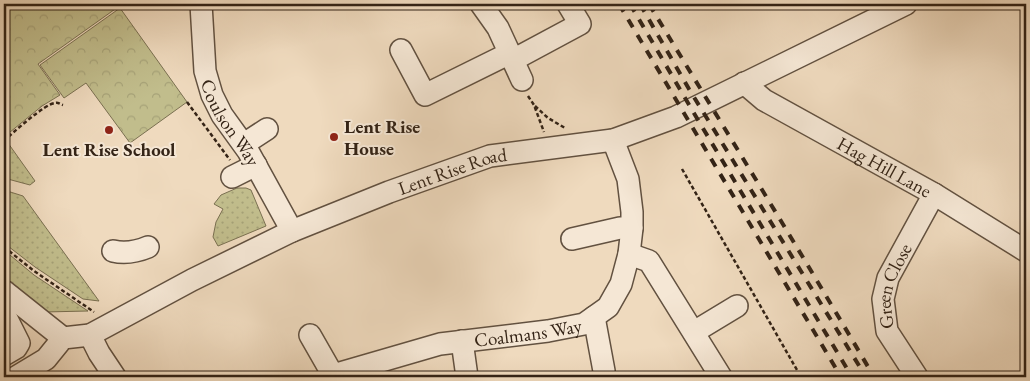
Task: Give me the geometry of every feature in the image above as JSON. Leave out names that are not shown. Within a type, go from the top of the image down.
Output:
[{"type":"street","name":"Coulson Way","points":[[201,4],[205,71],[208,84],[222,116],[244,144],[242,172],[292,231]]},
{"type":"street","points":[[481,4],[498,28],[523,85]]},
{"type":"street","points":[[401,50],[425,95],[580,24],[568,4]]},
{"type":"street","name":"Lent Rise Road","points":[[63,338],[90,335],[192,280],[292,231],[389,192],[490,156],[613,140],[676,116],[906,4]]},
{"type":"street","name":"Hag Hill Lane","points":[[744,83],[764,100],[934,194],[1026,251]]},
{"type":"street","points":[[244,144],[267,129]]},
{"type":"street","name":"Coalmans Way","points":[[310,335],[333,376],[440,344],[548,331],[584,324],[608,307],[621,284],[629,254],[632,212],[628,179],[613,140]]},
{"type":"street","name":"Green Close","points":[[917,377],[887,331],[883,299],[888,278],[934,194]]},
{"type":"street","points":[[572,239],[620,228],[632,228]]},
{"type":"street","points":[[113,250],[131,253],[148,247]]},
{"type":"street","points":[[629,254],[649,261],[721,377]]},
{"type":"street","points":[[4,292],[63,338],[46,360],[16,377]]},
{"type":"street","points":[[694,332],[738,306]]},
{"type":"street","points":[[4,313],[19,343],[16,348],[4,355]]},
{"type":"street","points":[[594,317],[604,371]]},
{"type":"street","points":[[90,335],[112,377]]},
{"type":"street","points":[[462,341],[467,377]]},
{"type":"street","points":[[4,369],[9,377]]},
{"type":"path","points":[[523,85],[534,105],[549,148]]},
{"type":"path","points":[[4,141],[15,130],[48,105],[55,102],[63,105]]},
{"type":"path","points":[[187,102],[242,172]]},
{"type":"path","points":[[534,105],[548,118],[567,128]]},
{"type":"path","points":[[682,169],[801,377]]},
{"type":"path","points":[[4,247],[34,271],[95,313],[113,323]]},
{"type":"green space","points":[[4,4],[116,4],[118,7],[38,64],[60,95],[42,106],[4,137]]},
{"type":"green space","points":[[120,8],[187,102],[130,143],[86,83],[64,98],[40,65]]},
{"type":"green space","points":[[8,143],[35,181],[30,185],[4,178],[4,147]]},
{"type":"green space","points":[[237,188],[251,190],[266,226],[218,246],[213,237],[216,222],[223,209],[214,204],[221,195]]},
{"type":"green space","points":[[4,190],[23,196],[99,301],[83,299],[35,267],[4,243]]},
{"type":"green space","points":[[4,250],[34,275],[88,311],[44,312],[4,280]]},
{"type":"railway","points":[[619,4],[841,377]]},
{"type":"railway","points":[[630,4],[852,377]]},
{"type":"railway","points":[[640,4],[689,89],[866,377]]},
{"type":"railway","points":[[649,4],[874,377]]},
{"type":"place","name":"Lent Rise School","points":[[109,130]]},
{"type":"place","name":"Lent Rise House","points":[[334,137]]}]
